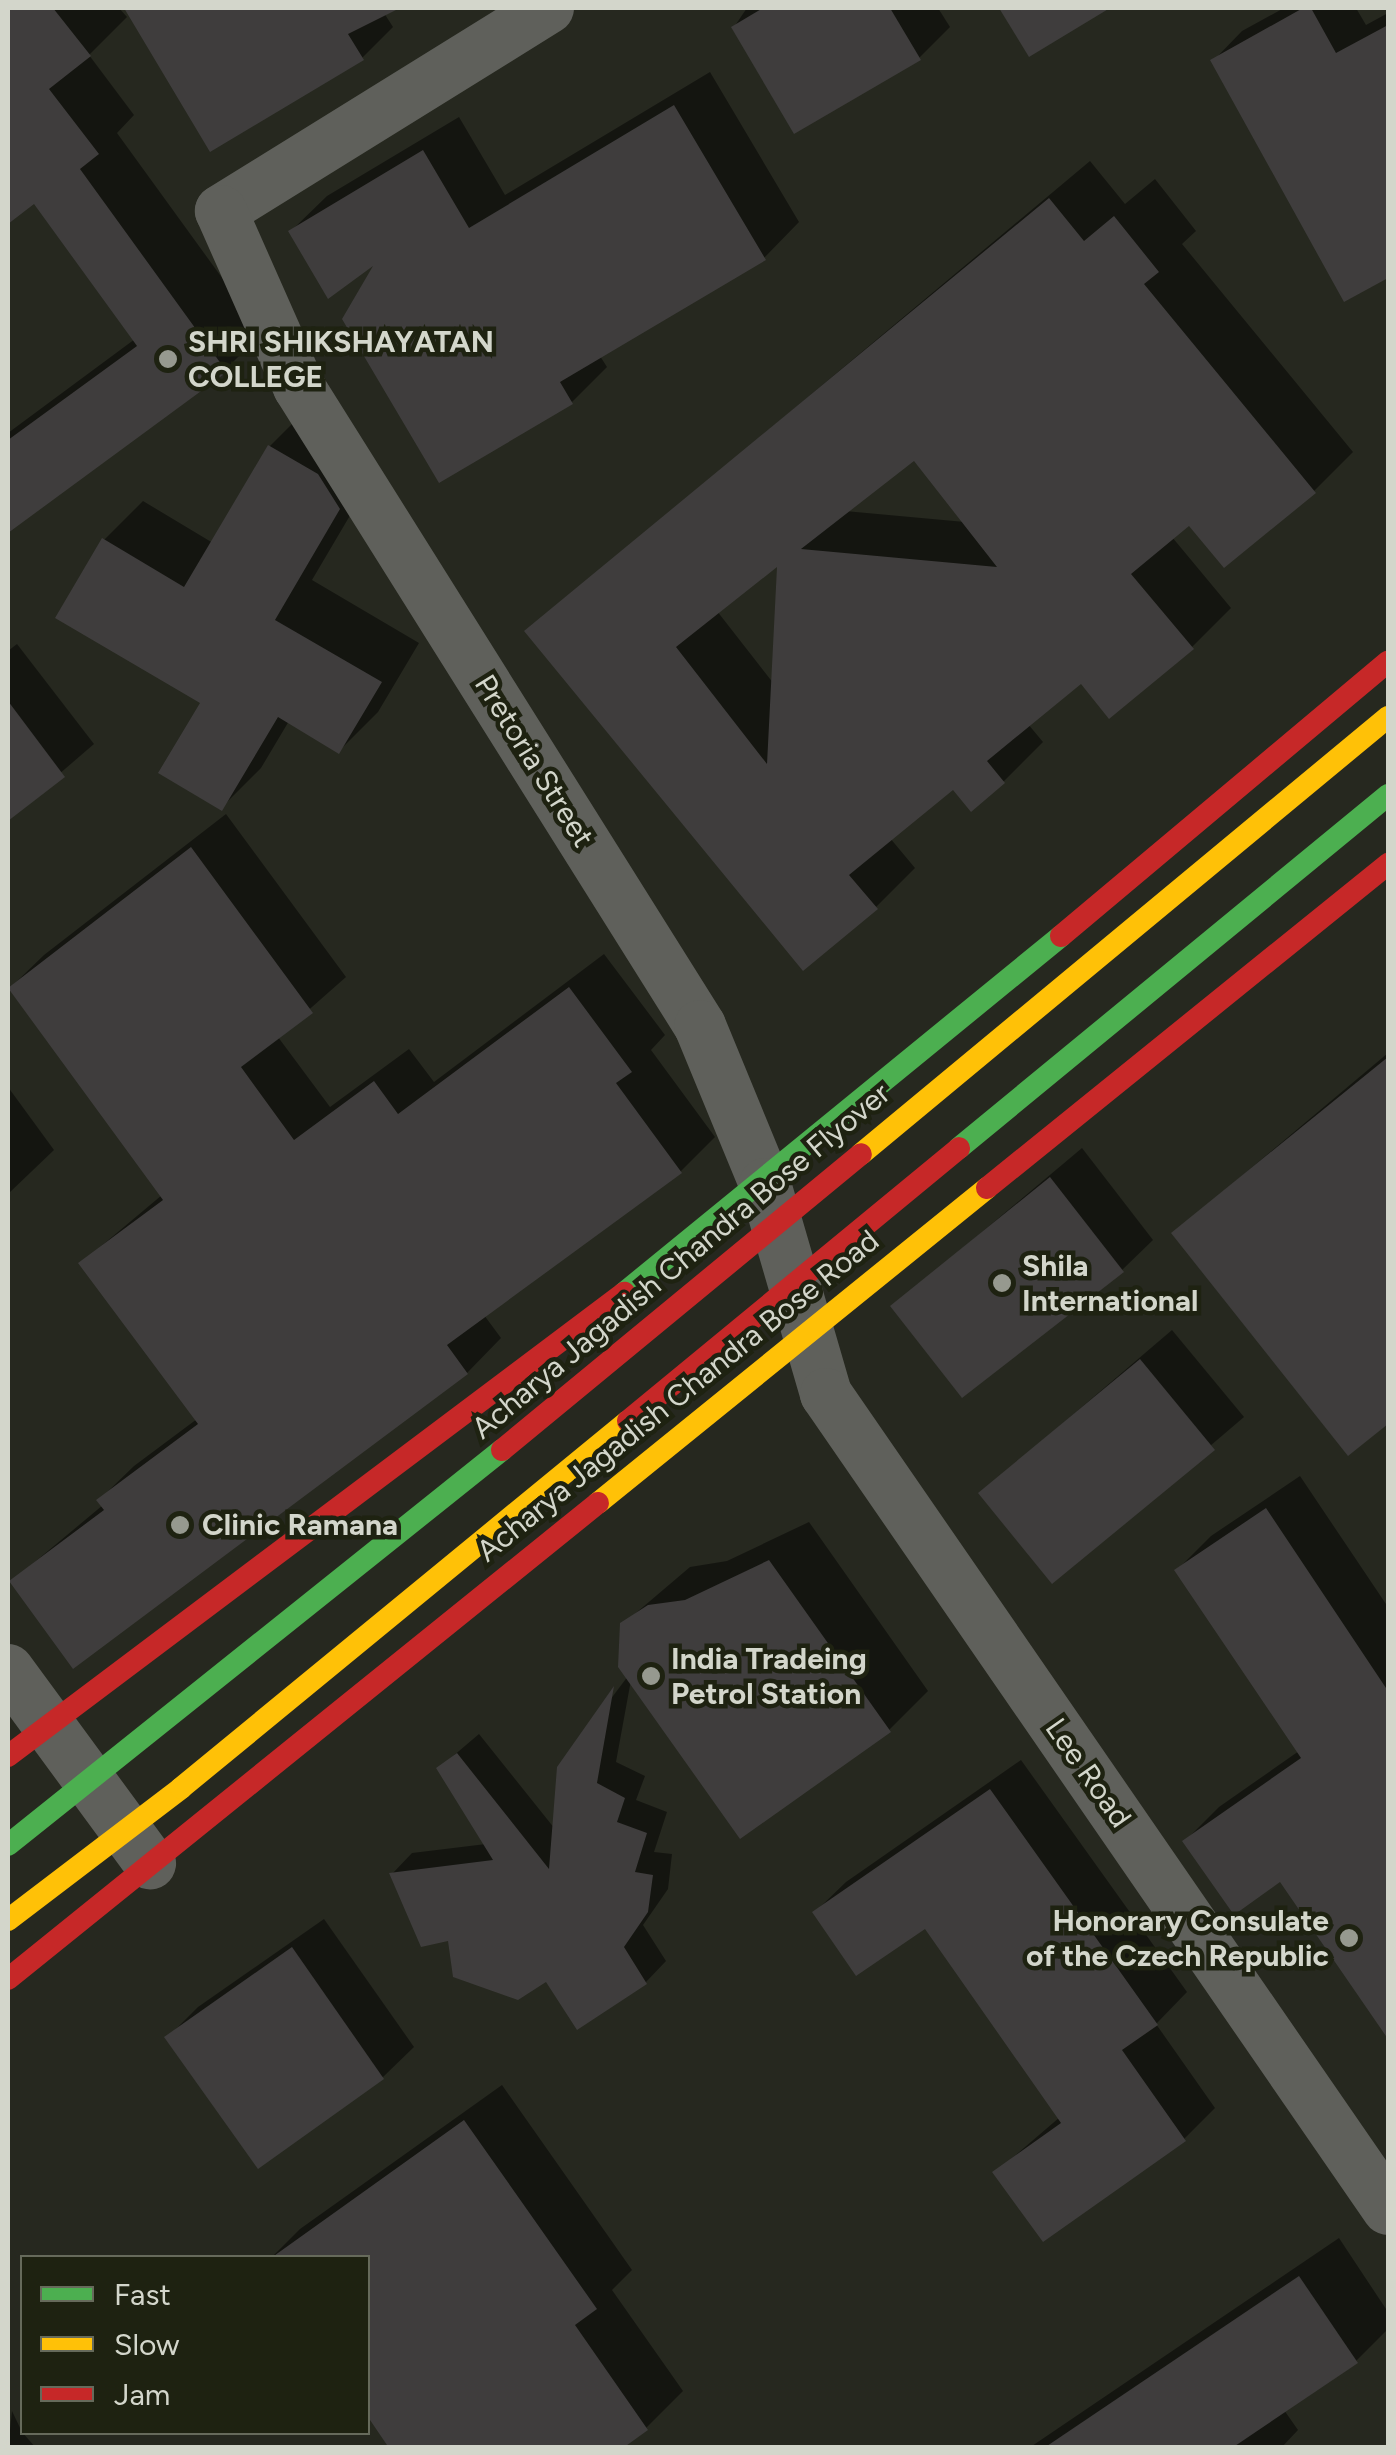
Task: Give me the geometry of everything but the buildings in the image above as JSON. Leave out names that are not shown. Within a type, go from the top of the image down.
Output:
[{"type":"main road","points":[[26,1740],[445,1432],[765,1184],[1388,662]]},
{"type":"main road","name":"Acharya Jagadish Chandra Bose Flyover","points":[[8,1845],[517,1438],[1388,717]]},
{"type":"main road","points":[[8,1920],[182,1788],[1388,795]]},
{"type":"main road","name":"Acharya Jagadish Chandra Bose Road","points":[[8,1978],[808,1328],[1388,864]]},
{"type":"street","name":"Pretoria Street","points":[[548,8],[221,211],[299,386],[700,1026],[765,1184],[808,1328]]},
{"type":"street","name":"Lee Road","points":[[808,1328],[826,1394],[1388,2209]]},
{"type":"street","points":[[8,1670],[26,1740],[150,1863]]},
{"type":"traffic: fast","points":[[959,1148],[1388,795]]},
{"type":"traffic: fast","points":[[624,1293],[1061,936]]},
{"type":"traffic: fast","points":[[8,1845],[502,1450]]},
{"type":"traffic: slow","points":[[861,1154],[1388,717]]},
{"type":"traffic: slow","points":[[598,1503],[987,1188]]},
{"type":"traffic: slow","points":[[8,1920],[181,1788],[628,1421]]},
{"type":"traffic: jam","points":[[1061,936],[1388,662]]},
{"type":"traffic: jam","points":[[987,1188],[1388,864]]},
{"type":"traffic: jam","points":[[628,1421],[959,1148]]},
{"type":"traffic: jam","points":[[502,1450],[861,1154]]},
{"type":"traffic: jam","points":[[8,1756],[624,1293]]},
{"type":"traffic: jam","points":[[8,1979],[598,1503]]},
{"type":"place","name":"SHRI SHIKSHAYATAN COLLEGE","points":[[168,359]]},
{"type":"place","name":"Shila International","points":[[1002,1283]]},
{"type":"place","name":"Clinic Ramana","points":[[180,1525]]},
{"type":"place","name":"India Tradeing Petrol Station","points":[[651,1676]]},
{"type":"place","name":"Honorary Consulate of the Czech Republic","points":[[1349,1938]]}]
